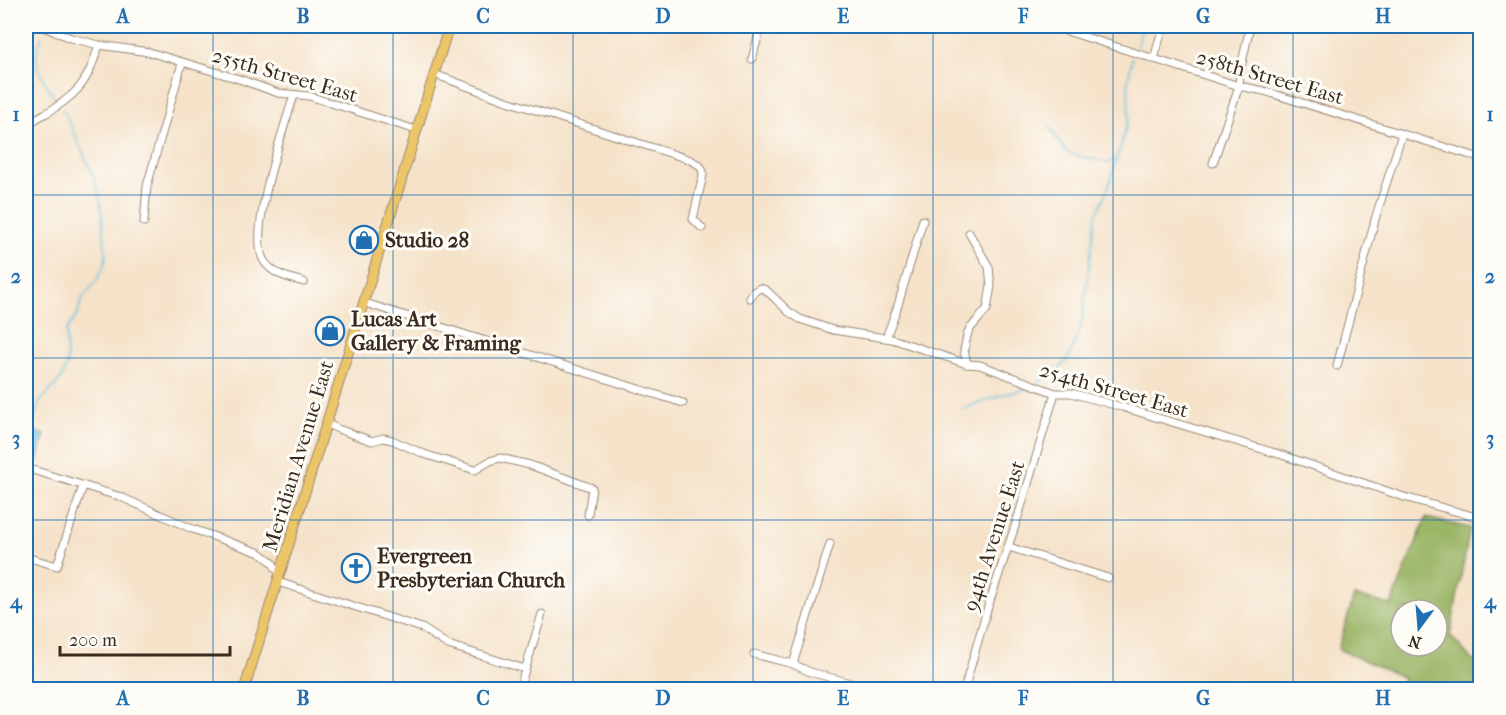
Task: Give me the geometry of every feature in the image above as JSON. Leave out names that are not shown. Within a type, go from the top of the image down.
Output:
[{"type":"main road","name":"Meridian Avenue East","points":[[244,690],[449,26]]},
{"type":"street","name":"255th Street East","points":[[41,26],[99,45],[137,49],[278,93],[309,96],[416,130]]},
{"type":"street","points":[[752,59],[761,26]]},
{"type":"street","name":"258th Street East","points":[[1051,26],[1239,86],[1264,91],[1480,158]]},
{"type":"street","points":[[1154,59],[1163,26]]},
{"type":"street","points":[[1213,163],[1239,86],[1250,26]]},
{"type":"street","points":[[27,122],[53,109],[80,89],[89,75],[99,45]]},
{"type":"street","points":[[144,222],[147,186],[182,63]]},
{"type":"street","points":[[434,74],[504,100],[688,159],[702,169],[703,175],[693,215],[694,222],[702,228]]},
{"type":"street","points":[[294,95],[265,201],[260,236],[262,255],[270,268],[286,277],[304,282]]},
{"type":"street","points":[[1337,366],[1376,216],[1402,134]]},
{"type":"street","points":[[886,338],[923,220]]},
{"type":"street","points":[[967,364],[964,350],[967,336],[969,330],[987,309],[991,286],[989,267],[969,233]]},
{"type":"street","name":"254th Street East","points":[[750,298],[760,288],[766,290],[800,319],[833,330],[886,338],[923,348],[967,364],[980,365],[1055,393],[1071,393],[1122,407],[1282,456],[1404,497],[1480,518]]},
{"type":"street","points":[[365,303],[683,404]]},
{"type":"street","name":"94th Avenue East","points":[[964,690],[1055,393]]},
{"type":"street","points":[[327,424],[372,441],[383,438],[392,440],[424,454],[474,470],[500,458],[576,480],[592,488],[588,515]]},
{"type":"street","points":[[26,468],[127,500],[190,528],[253,550],[272,562],[279,579],[414,626],[448,645],[525,669]]},
{"type":"street","points":[[26,556],[57,566],[83,486]]},
{"type":"street","points":[[793,664],[830,544]]},
{"type":"street","points":[[1009,547],[1108,578]]},
{"type":"street","points":[[519,690],[542,614]]},
{"type":"street","points":[[754,654],[876,690]]},
{"type":"green space","points":[[1426,518],[1470,528],[1450,635],[1472,660],[1480,662],[1480,689],[1405,689],[1402,677],[1338,649],[1354,596],[1389,605],[1389,658],[1449,658],[1449,598],[1394,598]]},
{"type":"water","points":[[26,429],[45,435],[37,461],[26,457]]},
{"type":"waterway","points":[[1136,49],[1143,26]]},
{"type":"waterway","points":[[42,37],[36,54],[37,62],[55,99]]},
{"type":"waterway","points":[[1037,383],[1059,369],[1068,359],[1081,326],[1096,215],[1107,192],[1129,117],[1128,82],[1132,58]]},
{"type":"waterway","points":[[31,430],[39,403],[61,379],[67,364],[66,331],[77,315],[83,297],[97,280],[104,266],[106,254],[100,197],[92,173],[63,109]]},
{"type":"waterway","points":[[1050,127],[1067,153],[1100,161]]},
{"type":"waterway","points":[[1104,162],[1109,163],[1116,158]]},
{"type":"waterway","points":[[962,409],[1030,388]]},
{"type":"place","name":"Studio 28","points":[[364,240]]},
{"type":"place","name":"Lucas Art Gallery & Framing","points":[[330,331]]},
{"type":"place","name":"Evergreen Presbyterian Church","points":[[356,568]]}]
